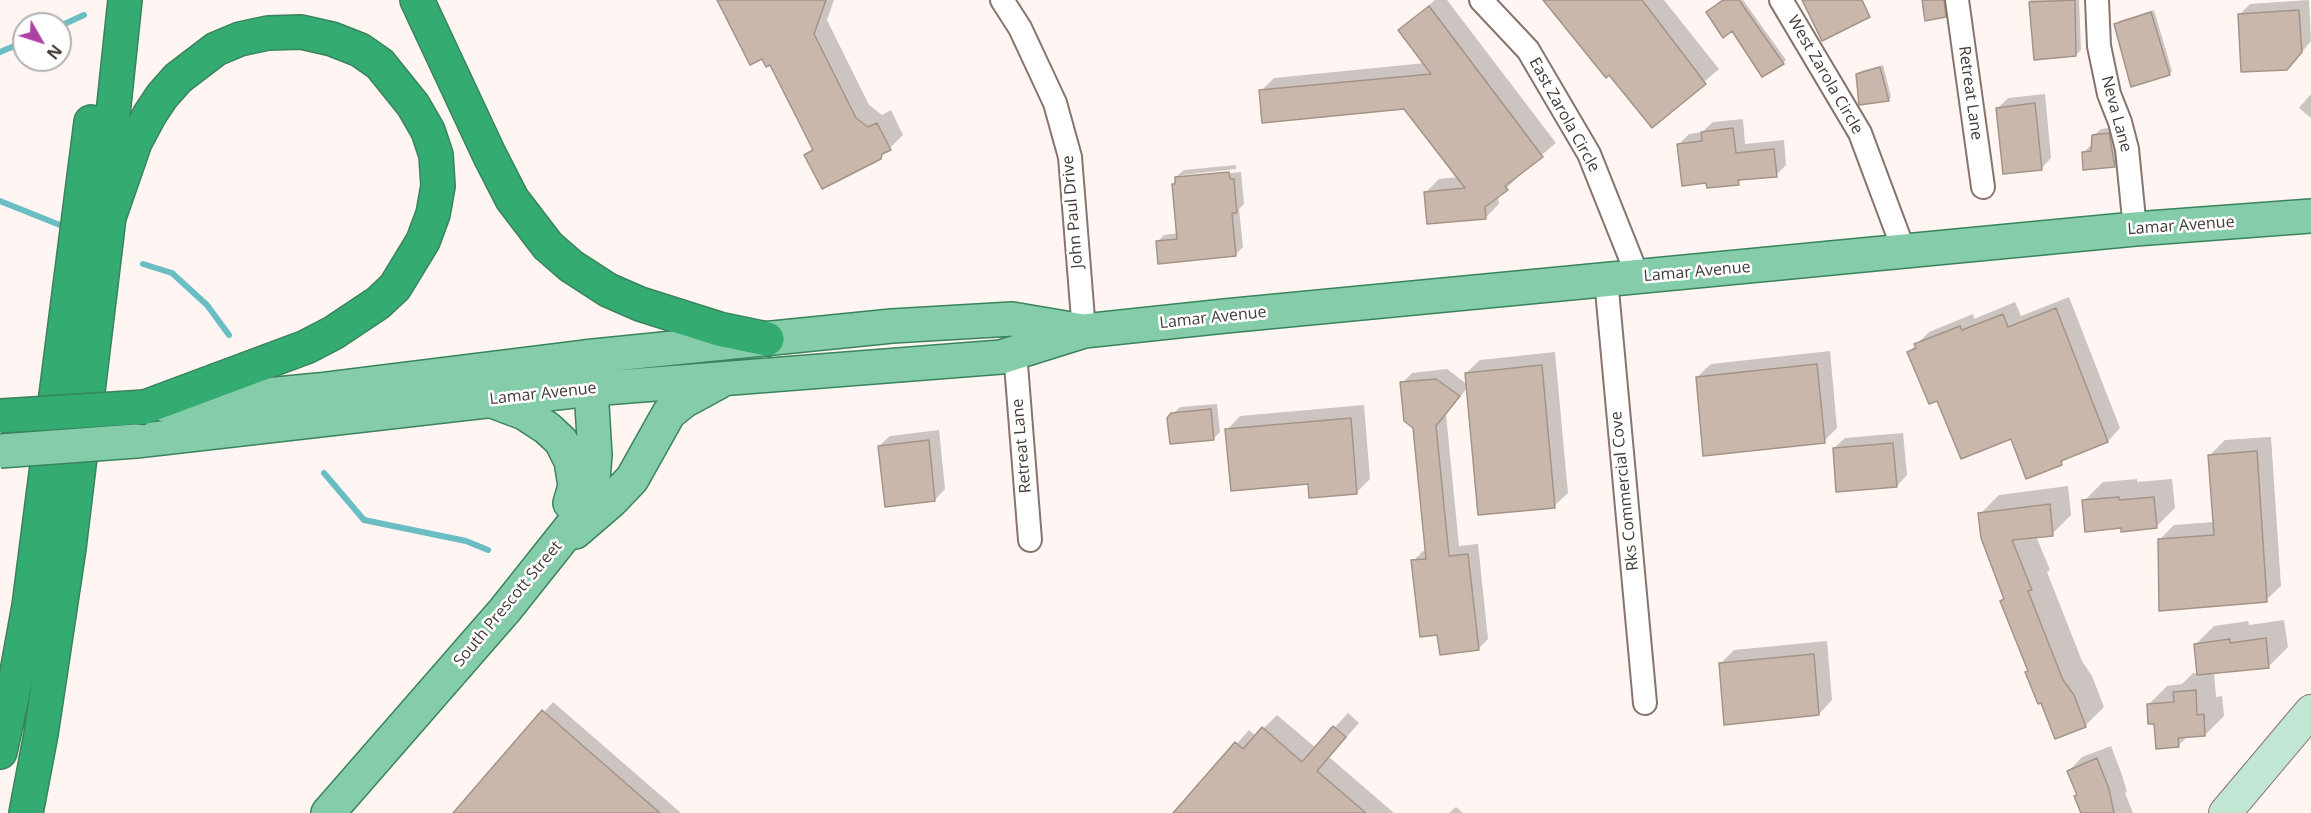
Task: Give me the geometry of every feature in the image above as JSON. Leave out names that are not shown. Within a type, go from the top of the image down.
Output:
[{"type":"highway","points":[[0,752],[29,606],[104,0]]},
{"type":"highway","points":[[26,813],[41,734],[69,548],[109,217],[108,161],[125,0]]},
{"type":"highway","points":[[417,0],[512,199],[548,246],[571,266],[608,290],[640,304],[719,329],[767,339]]},
{"type":"highway","points":[[109,217],[135,142],[162,96],[178,78],[216,50],[240,39],[268,33],[301,32],[332,39],[360,50],[394,80],[413,105],[428,131],[436,155],[438,186],[433,214],[423,241],[395,287],[378,303],[333,333],[306,347],[145,407]]},
{"type":"highway","name":"Lamar Avenue","points":[[0,416],[145,407]]},
{"type":"main road","name":"Lamar Avenue","points":[[0,452],[136,441],[591,388],[1001,357],[1084,331],[2135,229],[2311,216]]},
{"type":"main road","name":"Lamar Avenue","points":[[145,407],[318,390],[584,357],[892,326],[1012,318],[1084,331]]},
{"type":"main road","name":"South Prescott Street","points":[[328,813],[505,610],[576,522],[588,496],[595,454],[591,388],[584,357]]},
{"type":"main road","points":[[555,549],[611,501],[632,479],[669,413],[684,401],[726,378]]},
{"type":"main road","points":[[490,400],[524,413],[547,428],[561,441],[571,461],[575,486],[555,549]]},
{"type":"street","name":"John Paul Drive","points":[[1002,0],[1020,28],[1055,103],[1070,158],[1084,331]]},
{"type":"street","name":"East Zarola Circle","points":[[1481,0],[1528,50],[1589,154],[1622,278]]},
{"type":"street","name":"West Zarola Circle","points":[[1781,0],[1860,133],[1904,251]]},
{"type":"street","name":"Retreat Lane","points":[[1957,0],[1983,187]]},
{"type":"street","name":"Neva Lane","points":[[2097,0],[2099,46],[2109,94],[2127,149],[2135,229]]},
{"type":"street","name":"Rks Commercial Cove","points":[[1622,278],[1645,703]]},
{"type":"street","name":"Retreat Lane","points":[[1015,352],[1030,540]]},
{"type":"street","points":[[2225,813],[2311,711]]},
{"type":"building","points":[[717,0],[826,0],[814,34],[856,118],[868,127],[877,123],[891,150],[882,154],[881,159],[822,189],[804,155],[813,150],[770,65],[766,67],[762,59],[750,65]]},
{"type":"building","points":[[1543,0],[1642,0],[1706,84],[1652,128],[1609,75],[1606,78]]},
{"type":"building","points":[[1723,0],[1739,0],[1784,64],[1762,77],[1732,31],[1723,38],[1706,12]]},
{"type":"building","points":[[1802,0],[1862,0],[1870,17],[1822,41]]},
{"type":"building","points":[[1922,0],[1944,0],[1946,17],[1925,21]]},
{"type":"building","points":[[2075,0],[2076,56],[2034,60],[2029,2]]},
{"type":"building","points":[[1429,6],[1543,157],[1505,186],[1508,190],[1485,207],[1486,219],[1427,224],[1424,192],[1465,188],[1404,109],[1262,123],[1259,90],[1431,74],[1398,30]]},
{"type":"building","points":[[2299,10],[2302,52],[2287,70],[2241,72],[2238,14]]},
{"type":"building","points":[[2151,12],[2170,75],[2131,87],[2114,24]]},
{"type":"building","points":[[1880,67],[1889,101],[1859,105],[1856,74]]},
{"type":"building","points":[[2035,103],[2042,170],[2003,174],[1996,108]]},
{"type":"building","points":[[1733,128],[1736,153],[1774,149],[1777,177],[1738,180],[1739,185],[1707,188],[1706,183],[1682,186],[1677,144],[1702,141],[1701,132]]},
{"type":"building","points":[[2109,133],[2115,167],[2083,170],[2082,152],[2091,151],[2092,135]]},
{"type":"building","points":[[1229,172],[1230,179],[1234,179],[1237,213],[1232,213],[1236,256],[1158,264],[1156,241],[1177,239],[1172,184],[1175,184],[1175,177]]},
{"type":"building","points":[[2056,308],[2108,442],[2061,461],[2062,465],[2026,479],[2011,439],[1961,459],[1937,401],[1929,404],[1907,352],[1916,348],[1914,344],[1960,326],[1962,330],[2003,314],[2008,327]]},
{"type":"building","points":[[1817,364],[1825,443],[1703,456],[1696,377]]},
{"type":"building","points":[[1542,365],[1555,508],[1478,515],[1465,373]]},
{"type":"building","points":[[1436,379],[1460,396],[1436,426],[1449,556],[1468,554],[1479,650],[1440,655],[1437,635],[1420,637],[1411,560],[1426,559],[1413,428],[1404,421],[1400,382]]},
{"type":"building","points":[[1211,409],[1214,440],[1170,444],[1167,418],[1171,413]]},
{"type":"building","points":[[1351,418],[1357,494],[1309,498],[1308,484],[1231,491],[1225,429]]},
{"type":"building","points":[[929,440],[935,501],[885,507],[878,446]]},
{"type":"building","points":[[1893,443],[1897,487],[1836,492],[1833,448]]},
{"type":"building","points":[[2257,451],[2267,602],[2159,611],[2158,539],[2214,535],[2208,455]]},
{"type":"building","points":[[2119,497],[2119,500],[2154,497],[2157,528],[2121,532],[2121,528],[2085,532],[2082,500]]},
{"type":"building","points":[[2050,504],[2053,536],[2012,540],[2032,590],[2028,591],[2063,680],[2074,695],[2086,727],[2055,739],[2041,703],[2038,704],[2025,672],[2028,671],[2000,601],[2004,599],[1981,538],[1978,513]]},
{"type":"building","points":[[2266,638],[2269,668],[2197,675],[2194,644],[2230,639],[2230,643]]},
{"type":"building","points":[[1814,654],[1819,715],[1724,725],[1719,663]]},
{"type":"building","points":[[2196,690],[2197,715],[2204,714],[2205,736],[2178,738],[2179,747],[2156,749],[2154,724],[2148,724],[2147,704],[2174,702],[2173,692]]},
{"type":"building","points":[[542,710],[606,766],[660,813],[453,813]]},
{"type":"building","points":[[1333,726],[1346,737],[1317,771],[1366,813],[1173,813],[1235,742],[1243,749],[1262,727],[1302,762]]},
{"type":"building","points":[[2097,758],[2109,789],[2114,813],[2081,813],[2074,796],[2077,795],[2067,771]]},
{"type":"waterway","points":[[72,20],[84,15]]},
{"type":"waterway","points":[[0,52],[12,47]]},
{"type":"waterway","points":[[0,201],[60,225]]},
{"type":"waterway","points":[[143,264],[172,273],[207,305],[229,335]]},
{"type":"waterway","points":[[324,473],[364,520],[466,541],[488,550]]}]
